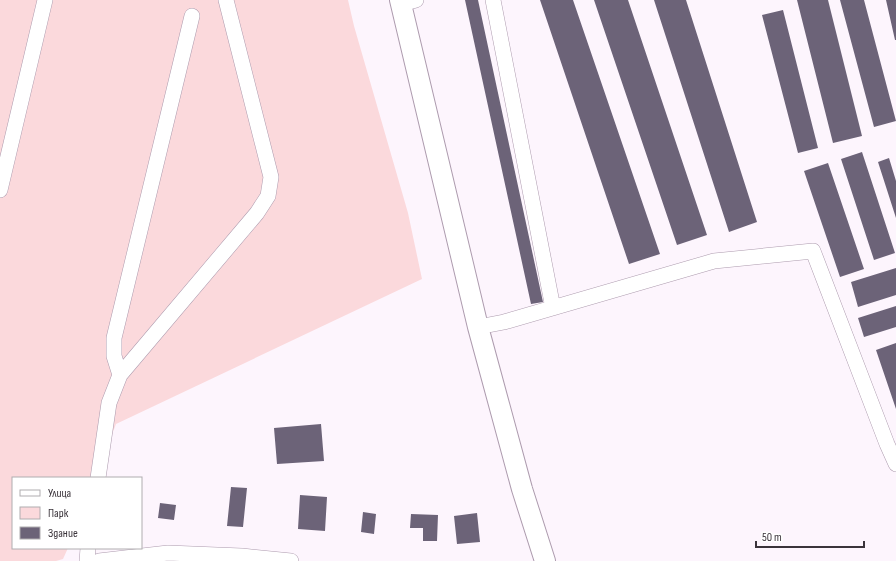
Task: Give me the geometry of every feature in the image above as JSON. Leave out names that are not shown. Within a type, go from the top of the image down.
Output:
[{"type":"main road","points":[[405,1],[478,327],[542,560]]},
{"type":"street","points":[[0,190],[45,0]]},
{"type":"street","points":[[98,477],[109,403],[120,375],[257,213],[268,196],[270,177],[226,0]]},
{"type":"street","points":[[494,0],[552,308]]},
{"type":"street","points":[[120,375],[114,356],[114,338],[192,16]]},
{"type":"street","points":[[478,327],[504,322],[714,261],[813,251],[896,464]]},
{"type":"street","points":[[87,561],[88,549]]},
{"type":"street","points":[[99,561],[168,553],[242,556],[291,561]]},
{"type":"green space","points":[[0,0],[348,0],[354,26],[408,213],[422,279],[116,424],[95,477],[12,477],[12,549],[68,549],[63,559],[56,561],[0,561]]},
{"type":"building","points":[[465,0],[478,0],[543,302],[531,304]]},
{"type":"building","points":[[540,0],[573,0],[660,254],[629,264]]},
{"type":"building","points":[[594,0],[628,0],[707,235],[677,245]]},
{"type":"building","points":[[654,0],[686,0],[757,222],[729,232]]},
{"type":"building","points":[[797,0],[828,0],[862,136],[833,143]]},
{"type":"building","points":[[840,0],[864,0],[896,121],[874,127]]},
{"type":"building","points":[[886,0],[896,0],[896,40],[895,40]]},
{"type":"building","points":[[783,10],[818,148],[798,153],[762,15]]},
{"type":"building","points":[[862,152],[895,253],[874,260],[841,159]]},
{"type":"building","points":[[889,158],[896,181],[896,218],[878,162]]},
{"type":"building","points":[[828,163],[864,269],[840,277],[804,171]]},
{"type":"building","points":[[896,268],[896,295],[858,307],[851,282]]},
{"type":"building","points":[[896,306],[896,327],[864,337],[858,318]]},
{"type":"building","points":[[896,343],[896,409],[876,350]]},
{"type":"building","points":[[321,424],[324,461],[277,464],[274,428]]},
{"type":"building","points":[[231,487],[247,488],[243,527],[227,526]]},
{"type":"building","points":[[300,495],[327,497],[325,531],[298,529]]},
{"type":"building","points":[[160,503],[176,505],[174,520],[158,518]]},
{"type":"building","points":[[363,512],[376,514],[374,534],[361,532]]},
{"type":"building","points":[[477,513],[480,542],[457,544],[454,516]]},
{"type":"building","points":[[411,514],[438,515],[437,541],[423,541],[423,528],[410,528]]}]
